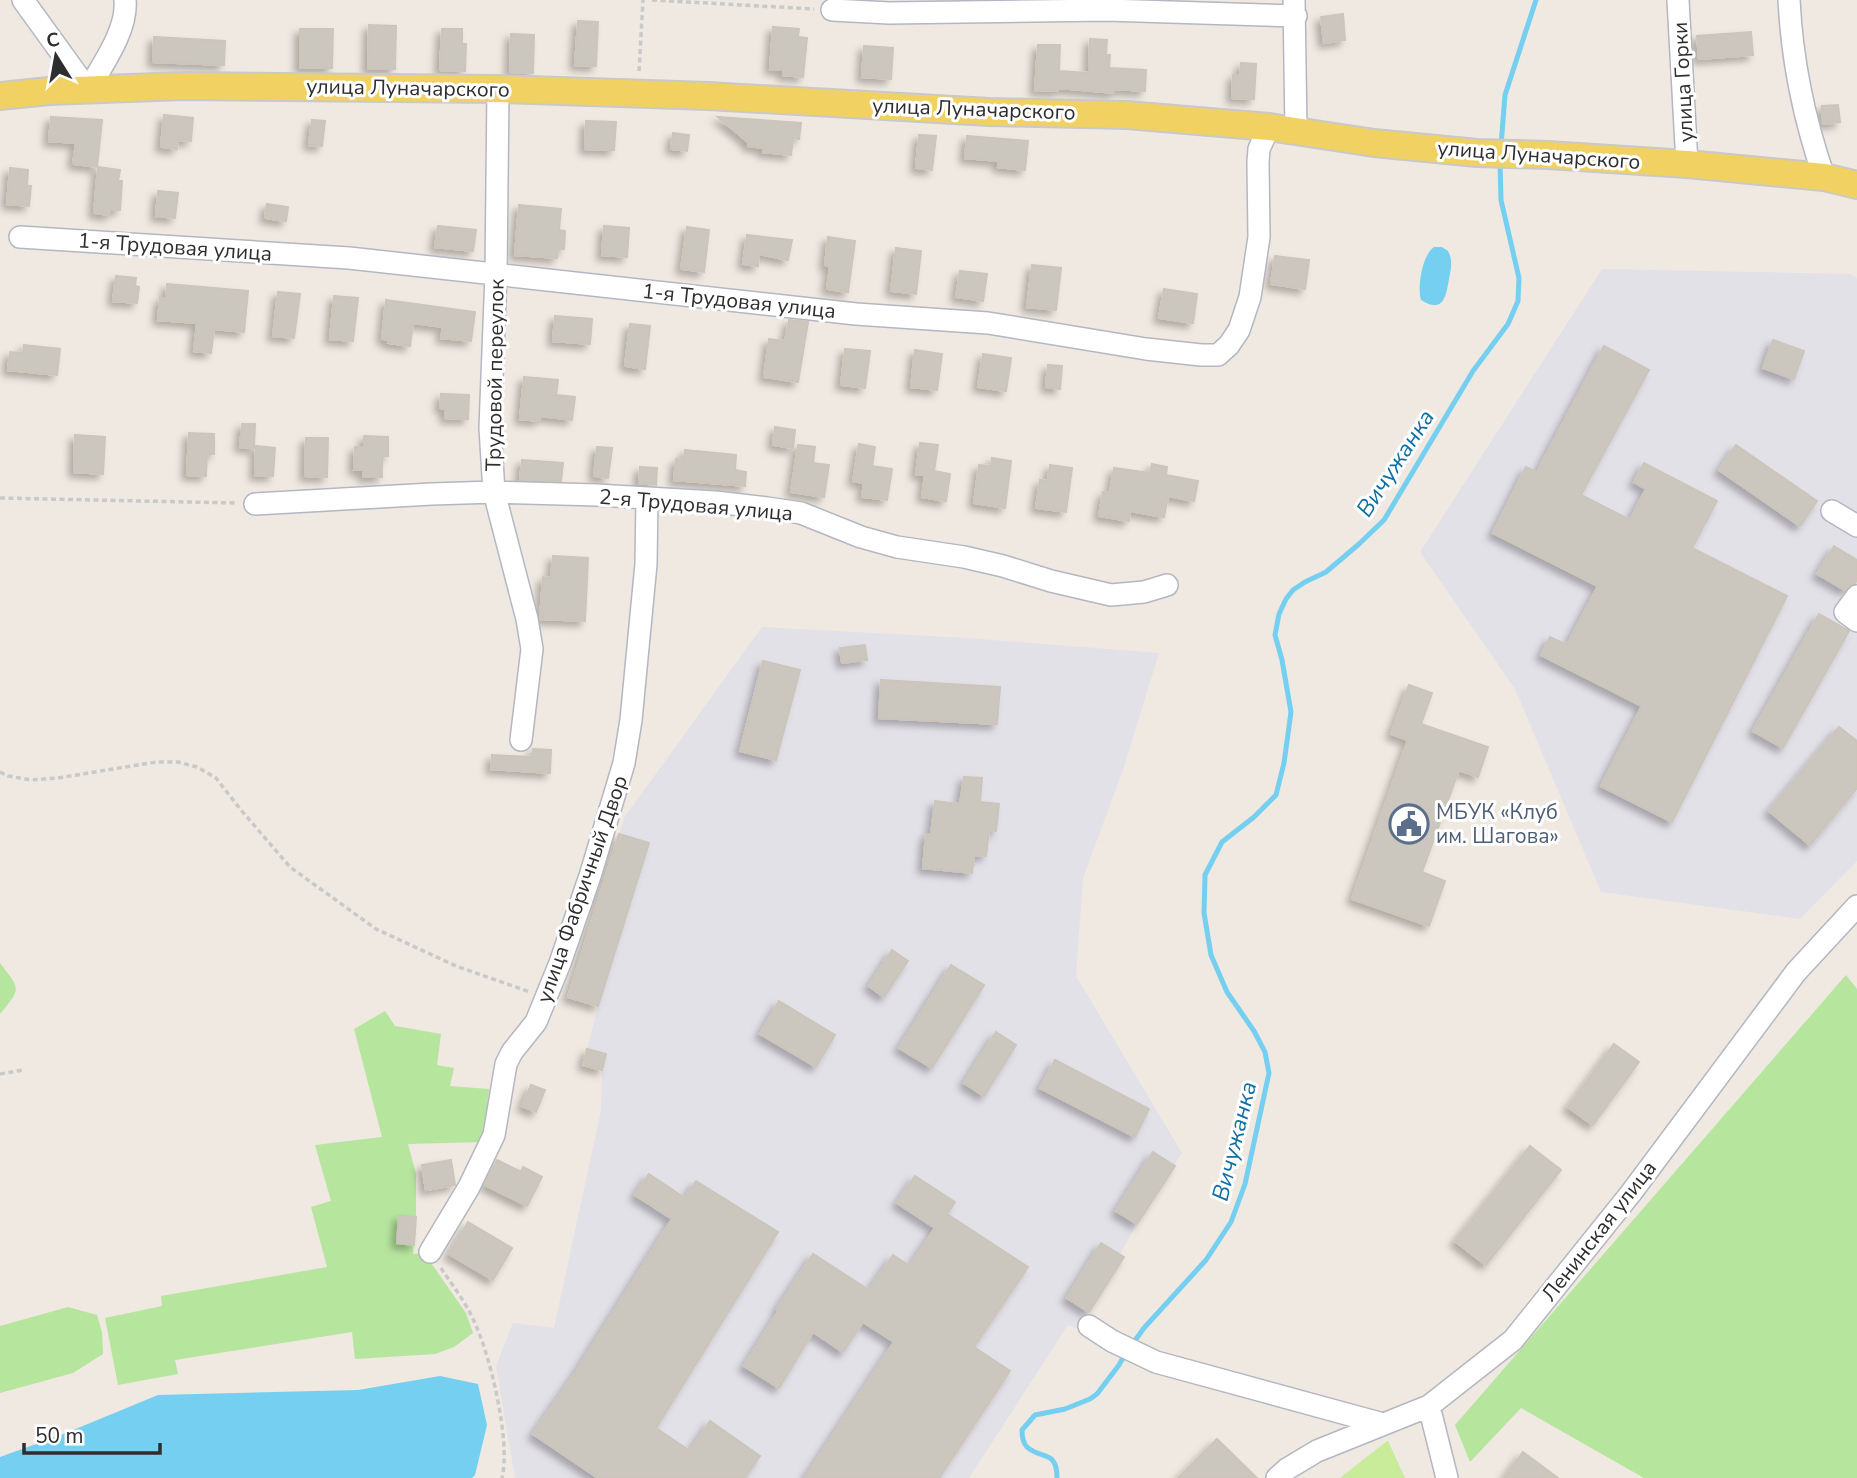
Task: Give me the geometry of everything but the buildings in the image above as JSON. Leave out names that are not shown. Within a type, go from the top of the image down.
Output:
[{"type":"main road","name":"улица Луначарского","points":[[0,96],[49,91],[184,86],[498,89],[989,112],[1127,115],[1269,127],[1374,143],[1477,153],[1687,164],[1824,177],[1857,185]]},
{"type":"street","points":[[23,0],[88,90],[114,45],[123,22],[125,0]]},
{"type":"street","name":"улица Горки","points":[[1678,0],[1687,164]]},
{"type":"street","points":[[1789,0],[1797,80],[1809,133],[1824,177]]},
{"type":"street","points":[[832,10],[889,13],[1295,8],[1296,130]]},
{"type":"street","name":"Трудовой переулок","points":[[498,89],[496,274],[490,428],[494,492],[527,619],[532,649],[521,740]]},
{"type":"street","name":"1-я Трудовая улица","points":[[20,237],[349,258],[856,314],[988,323],[1146,349],[1218,355],[1239,330],[1250,297],[1259,237],[1259,149],[1269,127]]},
{"type":"street","name":"2-я Трудовая улица","points":[[254,503],[494,492],[715,502],[801,513],[861,537],[897,547],[964,557],[1111,595],[1144,592],[1167,585]]},
{"type":"street","name":"улица Фабричный Двор","points":[[430,1252],[469,1187],[494,1135],[506,1064],[536,1022],[560,963],[624,763],[631,720],[646,564],[647,499]]},
{"type":"street","points":[[1832,511],[1857,526]]},
{"type":"street","points":[[1857,596],[1845,612],[1857,621]]},
{"type":"street","name":"Ленинская улица","points":[[1277,1478],[1317,1451],[1429,1406],[1513,1340],[1631,1193],[1796,972],[1857,906]]},
{"type":"street","points":[[1089,1326],[1112,1341],[1156,1362],[1383,1424]]},
{"type":"street","points":[[1429,1406],[1447,1478]]},
{"type":"path","points":[[638,94],[643,0]]},
{"type":"path","points":[[652,0],[832,10]]},
{"type":"path","points":[[0,498],[254,503]]},
{"type":"path","points":[[0,772],[31,780],[156,762],[178,762],[197,767],[216,778],[290,867],[376,929],[456,966],[546,998]]},
{"type":"path","points":[[0,1074],[23,1070]]},
{"type":"path","points":[[430,1252],[467,1308],[480,1336],[500,1413],[504,1470],[502,1478]]},
{"type":"shaded area","points":[[1602,269],[1849,274],[1857,278],[1857,861],[1800,919],[1601,892],[1515,689],[1420,552]]},
{"type":"shaded area","points":[[762,627],[967,638],[1159,653],[1123,770],[1083,878],[1076,976],[1182,1153],[1120,1254],[1124,1257],[1078,1329],[1068,1325],[969,1478],[515,1478],[496,1366],[513,1323],[554,1328],[601,1110],[602,1070],[583,1065],[598,1006],[568,997],[624,818]]},
{"type":"green space","points":[[0,963],[16,989],[0,1014]]},
{"type":"green space","points":[[1846,975],[1857,989],[1857,1478],[1644,1478],[1521,1408],[1470,1462],[1455,1425]]},
{"type":"green space","points":[[385,1011],[395,1026],[441,1034],[437,1065],[454,1068],[450,1086],[489,1089],[483,1142],[408,1144],[416,1174],[413,1254],[424,1253],[466,1313],[473,1333],[454,1347],[435,1354],[355,1359],[352,1332],[175,1360],[178,1374],[118,1385],[105,1318],[162,1306],[161,1296],[327,1267],[311,1207],[331,1201],[315,1145],[382,1137],[354,1029]]},
{"type":"green space","points":[[68,1307],[97,1315],[102,1332],[103,1354],[73,1373],[0,1393],[0,1326]]},
{"type":"green space","points":[[1387,1441],[1405,1478],[1340,1478]]},
{"type":"water","points":[[1434,247],[1442,247],[1448,251],[1451,265],[1445,297],[1439,304],[1434,305],[1421,300],[1420,288],[1426,257]]},
{"type":"water","points":[[440,1376],[478,1384],[487,1425],[472,1478],[0,1478],[0,1457],[158,1395],[358,1390]]},
{"type":"waterway","name":"Вичужанка","points":[[1501,146],[1505,95],[1536,0]]},
{"type":"waterway","name":"Вичужанка","points":[[1131,1346],[1206,1260],[1231,1222],[1245,1184],[1269,1073],[1265,1052],[1227,992],[1211,955],[1204,913],[1205,875],[1222,842],[1254,817],[1276,795],[1284,763],[1291,712],[1275,635],[1279,614],[1293,590],[1326,572],[1384,520],[1473,371],[1508,324],[1518,301],[1519,278],[1501,200],[1500,162]]},
{"type":"waterway","name":"Вичужанка","points":[[1057,1478],[1054,1463],[1047,1456],[1027,1447],[1022,1430],[1035,1415],[1065,1409],[1097,1394],[1125,1354]]},
{"type":"place","name":"МБУК «Клуб им. Шагова»","points":[[1409,824]]}]
